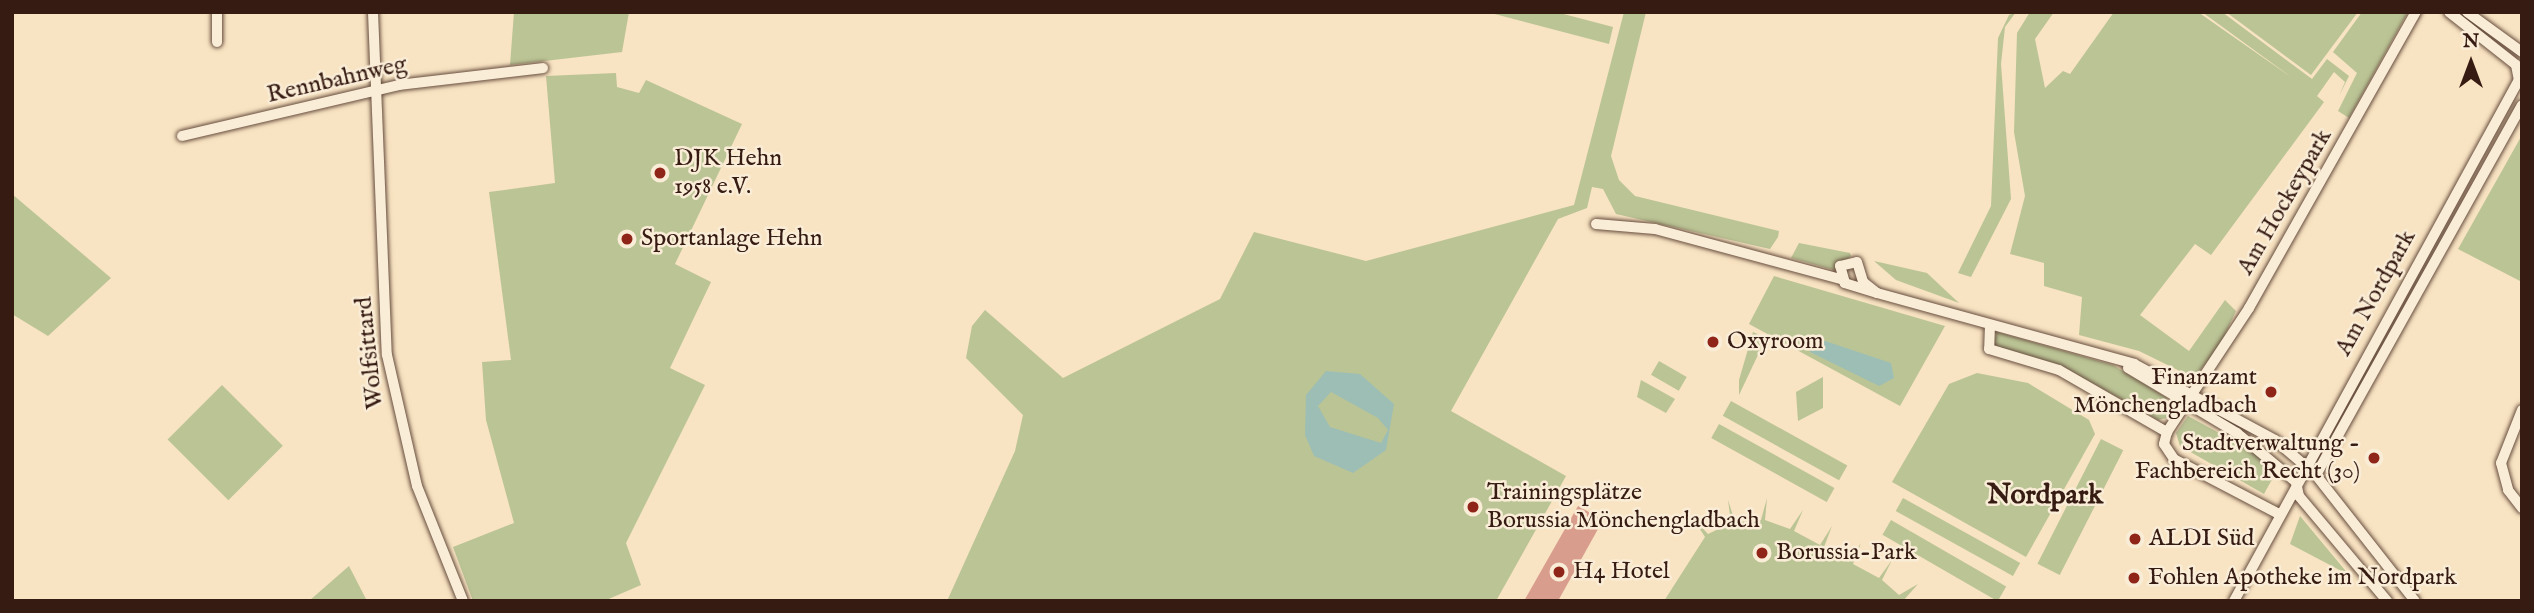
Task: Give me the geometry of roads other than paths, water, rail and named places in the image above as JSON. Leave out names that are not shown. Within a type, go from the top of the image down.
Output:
[{"type":"street","points":[[217,12],[217,42]]},
{"type":"street","name":"Wolfsittard","points":[[373,12],[387,355],[397,417],[463,601]]},
{"type":"street","name":"Am Hockeypark","points":[[2167,432],[2194,393],[2416,15],[2427,12]]},
{"type":"street","name":"Am Nordpark","points":[[2234,601],[2303,466],[2520,71],[2449,12]]},
{"type":"street","points":[[2467,12],[2522,52]]},
{"type":"street","name":"Rennbahnweg","points":[[183,136],[375,89],[544,68]]},
{"type":"street","name":"Am Nordpark","points":[[2279,514],[2299,496],[2316,475],[2522,105]]},
{"type":"street","points":[[1596,224],[1668,232],[1840,279],[1877,293],[2110,357],[2194,393],[2274,440],[2316,475],[2415,601]]},
{"type":"street","points":[[1840,279],[1840,266],[1857,262],[1863,282],[1877,293]]},
{"type":"street","points":[[1990,325],[1989,349],[2059,370],[2167,432],[2164,444],[2174,459],[2279,514]]},
{"type":"street","points":[[2110,357],[2236,433],[2296,482],[2299,496],[2387,601]]},
{"type":"street","points":[[2522,410],[2501,463],[2508,490],[2522,508]]},
{"type":"water","points":[[1816,338],[1891,363],[1894,378],[1879,386],[1810,352]]},
{"type":"water","points":[[1326,371],[1360,374],[1394,404],[1386,450],[1353,473],[1314,456],[1305,435],[1306,395]],"holes":[[[1331,392],[1378,418],[1388,430],[1381,443],[1330,427],[1318,406]]]},
{"type":"place","name":"DJK Hehn 1958 e.V.","points":[[660,173]]},
{"type":"place","name":"Sportanlage Hehn","points":[[627,239]]},
{"type":"place","name":"Oxyroom","points":[[1713,342]]},
{"type":"place","name":"Finanzamt Mönchengladbach","points":[[2271,392]]},
{"type":"place","name":"Stadtverwaltung - Fachbereich Recht (30)","points":[[2374,458]]},
{"type":"place","name":"Trainingsplätze Borussia Mönchengladbach","points":[[1473,507]]},
{"type":"place","name":"ALDI Süd","points":[[2135,539]]},
{"type":"place","name":"Borussia-Park","points":[[1762,553]]},
{"type":"place","name":"H4 Hotel","points":[[1559,572]]},
{"type":"place","name":"Fohlen Apotheke im Nordpark","points":[[2134,578]]},
{"type":"district","name":"Nordpark","points":[[2045,496]]}]
